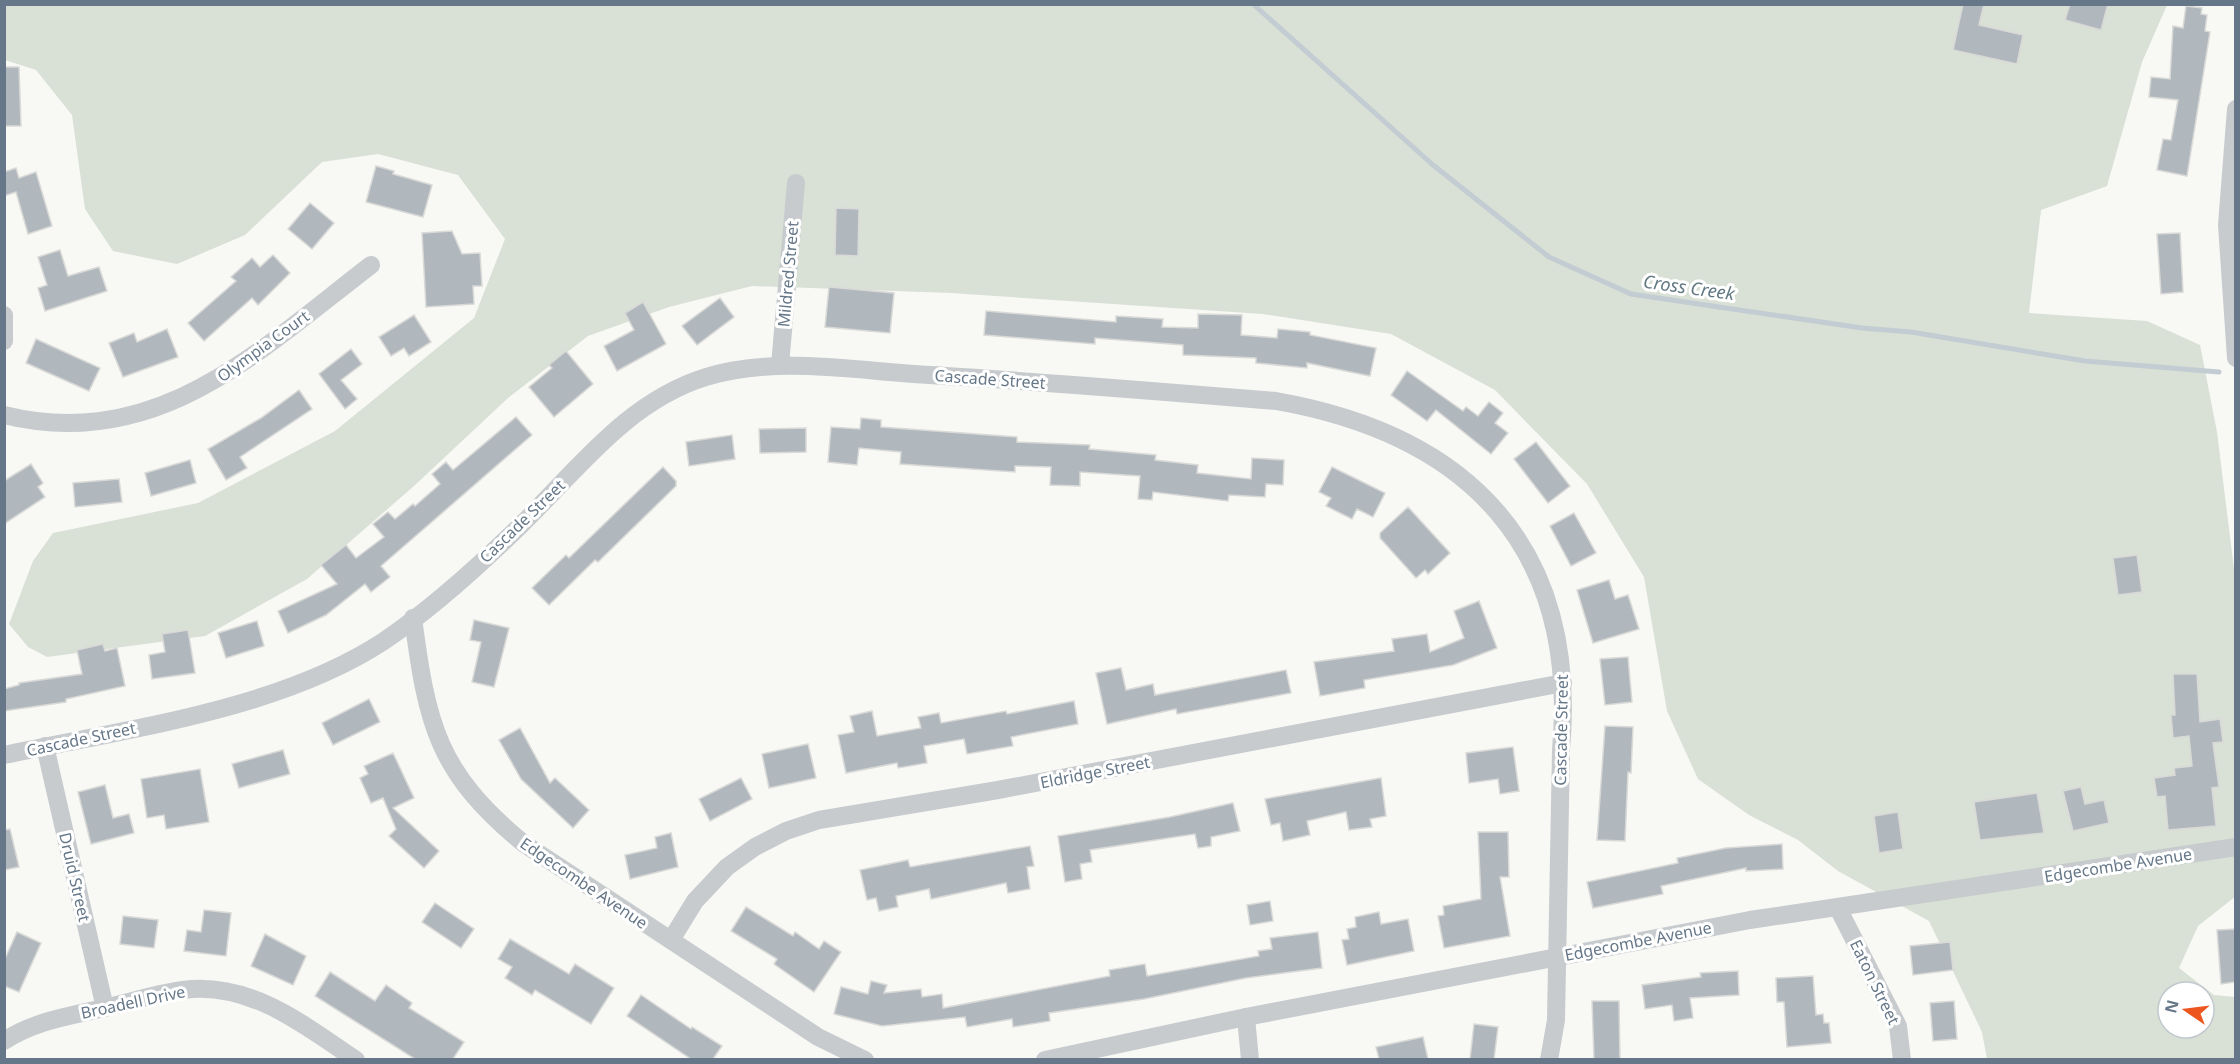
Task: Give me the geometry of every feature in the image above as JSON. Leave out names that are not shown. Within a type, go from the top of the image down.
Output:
[{"type":"street","points":[[2235,109],[2232,200],[2227,225],[2235,358]]},
{"type":"street","name":"Mildred Street","points":[[780,365],[796,183]]},
{"type":"street","name":"Olympia Court","points":[[4,415],[60,424],[95,423],[129,417],[183,397],[225,376],[371,265]]},
{"type":"street","points":[[4,315],[4,341]]},
{"type":"street","name":"Cascade Street","points":[[4,755],[217,710],[293,685],[357,658],[413,618],[522,524],[613,431],[640,410],[670,392],[735,369],[780,365],[1276,401],[1324,410],[1378,428],[1410,443],[1468,481],[1508,523],[1527,552],[1541,584],[1552,616],[1563,683],[1556,1020],[1549,1059]]},
{"type":"street","name":"Edgecombe Avenue","points":[[413,618],[429,714],[441,747],[459,777],[480,804],[523,843],[818,1037],[865,1059]]},
{"type":"street","name":"Eldridge Street","points":[[671,940],[695,901],[727,867],[755,847],[786,831],[819,820],[998,790],[1563,683]]},
{"type":"street","name":"Druid Street","points":[[45,746],[105,1008]]},
{"type":"street","name":"Edgecombe Avenue","points":[[1045,1059],[1246,1017],[1750,920],[2235,847]]},
{"type":"street","name":"Eaton Street","points":[[1838,908],[1898,1026],[1902,1059]]},
{"type":"street","name":"Broadell Drive","points":[[4,1041],[51,1019],[192,989],[237,993],[280,1011],[356,1059]]},
{"type":"street","points":[[1246,1017],[1250,1059]]},
{"type":"shaded area","points":[[7,4],[2167,5],[2142,62],[2107,186],[2041,210],[2029,313],[2147,321],[2200,345],[2217,432],[2235,577],[2236,896],[2198,926],[2179,968],[2195,980],[2156,980],[2156,1040],[2216,1040],[2216,995],[2235,997],[2235,1059],[1987,1059],[1982,1032],[1929,921],[1838,871],[1798,840],[1749,815],[1698,779],[1667,711],[1644,577],[1587,484],[1495,390],[1391,334],[1263,314],[951,293],[752,286],[669,307],[588,336],[508,398],[414,486],[307,579],[205,636],[47,657],[28,647],[9,624],[33,561],[53,533],[198,503],[335,431],[474,318],[505,239],[458,175],[378,154],[322,162],[245,235],[177,264],[113,251],[85,209],[72,115],[36,70],[5,60],[4,5]]},
{"type":"building","points":[[1963,4],[1984,4],[1979,25],[2023,35],[2017,64],[1953,50]]},
{"type":"building","points":[[2070,4],[2108,4],[2101,30],[2065,20]]},
{"type":"building","points":[[2186,6],[2202,8],[2201,14],[2207,15],[2205,31],[2210,32],[2187,176],[2157,170],[2163,139],[2171,140],[2178,100],[2149,97],[2151,77],[2170,79],[2173,26],[2183,28]]},
{"type":"building","points":[[4,67],[19,67],[21,126],[4,126]]},
{"type":"building","points":[[376,166],[394,171],[393,174],[432,185],[423,217],[366,202]]},
{"type":"building","points":[[16,168],[19,178],[36,172],[52,226],[28,234],[16,192],[4,196],[4,172]]},
{"type":"building","points":[[310,203],[334,223],[312,249],[288,229]]},
{"type":"building","points":[[836,208],[859,209],[858,256],[835,255]]},
{"type":"building","points":[[452,231],[462,254],[480,253],[482,286],[473,286],[474,304],[426,307],[422,233]]},
{"type":"building","points":[[2180,233],[2183,292],[2161,294],[2157,234]]},
{"type":"building","points":[[60,250],[68,276],[99,267],[107,291],[45,311],[38,288],[47,285],[38,257]]},
{"type":"building","points":[[273,255],[290,273],[258,305],[252,298],[204,341],[188,323],[236,281],[231,277],[252,258],[260,267]]},
{"type":"building","points":[[829,287],[894,293],[890,333],[825,327]]},
{"type":"building","points":[[720,298],[734,317],[697,345],[682,326]]},
{"type":"building","points":[[643,302],[666,344],[617,371],[604,346],[634,330],[625,313]]},
{"type":"building","points":[[986,311],[1116,322],[1116,316],[1163,319],[1162,327],[1198,328],[1198,314],[1242,315],[1241,335],[1277,338],[1278,329],[1310,332],[1310,335],[1376,348],[1370,376],[1307,363],[1307,368],[1256,363],[1256,358],[1183,355],[1183,345],[1095,338],[1095,344],[984,335]]},
{"type":"building","points":[[414,315],[431,342],[409,356],[404,348],[391,356],[379,337]]},
{"type":"building","points":[[167,329],[178,357],[123,377],[109,343],[134,333],[137,342]]},
{"type":"building","points":[[36,339],[100,368],[89,391],[26,363]]},
{"type":"building","points":[[351,349],[362,364],[341,380],[357,399],[345,409],[319,374]]},
{"type":"building","points":[[566,351],[593,384],[554,417],[529,387],[552,368],[549,365]]},
{"type":"building","points":[[1407,371],[1463,411],[1466,407],[1478,416],[1489,402],[1503,413],[1495,423],[1508,433],[1491,454],[1436,410],[1427,421],[1391,395]]},
{"type":"building","points":[[299,390],[312,409],[240,457],[247,468],[226,480],[208,449],[261,418]]},
{"type":"building","points":[[516,417],[532,435],[381,566],[390,577],[371,592],[365,584],[326,615],[288,633],[278,611],[337,584],[321,565],[346,545],[356,558],[384,537],[373,524],[388,512],[395,519],[413,504],[415,506],[440,484],[432,474],[446,462],[453,470]]},
{"type":"building","points":[[861,418],[881,420],[881,427],[1017,437],[1017,442],[1090,445],[1089,449],[1156,455],[1155,460],[1198,465],[1197,473],[1251,479],[1252,458],[1284,460],[1283,485],[1266,484],[1265,497],[1229,495],[1228,501],[1153,492],[1152,500],[1138,499],[1140,476],[1080,472],[1080,486],[1050,485],[1051,467],[1015,466],[1015,472],[900,464],[901,452],[859,448],[857,465],[828,462],[831,427],[860,429]]},
{"type":"building","points":[[806,428],[806,452],[760,453],[759,429]]},
{"type":"building","points":[[732,435],[735,459],[689,466],[686,442]]},
{"type":"building","points":[[1536,442],[1570,486],[1548,503],[1514,459]]},
{"type":"building","points":[[190,460],[196,483],[151,496],[145,473]]},
{"type":"building","points":[[31,464],[43,483],[38,487],[45,497],[4,524],[4,481]]},
{"type":"building","points":[[663,467],[676,481],[676,486],[598,562],[595,560],[549,605],[532,588],[566,555],[569,558]]},
{"type":"building","points":[[1332,467],[1385,493],[1373,517],[1357,509],[1352,519],[1326,506],[1331,498],[1319,492]]},
{"type":"building","points":[[119,479],[122,502],[75,507],[73,483]]},
{"type":"building","points":[[1408,507],[1450,553],[1428,574],[1425,570],[1416,578],[1380,538],[1380,533]]},
{"type":"building","points":[[1574,513],[1596,553],[1571,566],[1550,526]]},
{"type":"building","points":[[2137,555],[2142,592],[2118,595],[2113,558]]},
{"type":"building","points":[[1609,580],[1615,599],[1628,595],[1639,629],[1593,643],[1577,590]]},
{"type":"building","points":[[1479,601],[1497,648],[1453,665],[1364,680],[1365,688],[1320,696],[1314,662],[1394,651],[1392,639],[1427,634],[1430,652],[1464,638],[1454,611]]},
{"type":"building","points":[[474,620],[509,628],[494,687],[472,682],[481,642],[470,640]]},
{"type":"building","points":[[257,621],[264,646],[226,658],[218,633]]},
{"type":"building","points":[[188,630],[195,673],[152,679],[149,655],[165,652],[162,634]]},
{"type":"building","points":[[103,644],[105,651],[117,648],[125,686],[66,699],[66,702],[4,711],[4,689],[19,685],[19,683],[82,674],[77,650]]},
{"type":"building","points":[[1628,657],[1632,702],[1605,705],[1600,659]]},
{"type":"building","points":[[1121,668],[1126,690],[1153,684],[1155,695],[1286,670],[1291,693],[1177,714],[1176,709],[1107,724],[1096,673]]},
{"type":"building","points":[[2173,674],[2197,674],[2200,722],[2220,719],[2223,742],[2213,743],[2219,787],[2212,788],[2216,826],[2168,830],[2165,796],[2157,797],[2154,778],[2175,775],[2174,768],[2192,766],[2189,736],[2173,738],[2171,715],[2175,715]]},
{"type":"building","points":[[369,699],[380,722],[333,745],[322,723]]},
{"type":"building","points":[[1074,701],[1078,724],[1011,737],[1013,746],[967,754],[964,739],[924,746],[927,763],[898,768],[897,763],[846,773],[838,735],[854,732],[850,716],[872,711],[877,736],[921,728],[918,717],[939,713],[941,723],[1006,711],[1007,714]]},
{"type":"building","points":[[1605,726],[1633,727],[1631,773],[1628,772],[1625,841],[1597,840]]},
{"type":"building","points":[[520,728],[550,783],[555,778],[589,810],[573,828],[521,779],[499,740]]},
{"type":"building","points":[[808,744],[816,778],[769,788],[762,754]]},
{"type":"building","points":[[1513,747],[1519,791],[1500,794],[1498,779],[1469,783],[1466,753]]},
{"type":"building","points":[[283,750],[290,774],[239,788],[232,764]]},
{"type":"building","points":[[393,753],[414,798],[393,808],[439,851],[424,868],[389,836],[396,829],[383,798],[371,803],[360,778],[368,774],[364,766]]},
{"type":"building","points":[[200,769],[209,822],[166,829],[164,815],[147,818],[141,779]]},
{"type":"building","points":[[741,778],[752,799],[710,821],[699,799]]},
{"type":"building","points":[[1381,778],[1386,816],[1370,819],[1372,827],[1349,830],[1346,812],[1307,821],[1310,835],[1283,841],[1280,823],[1271,825],[1265,799]]},
{"type":"building","points":[[105,785],[113,818],[129,814],[134,833],[91,844],[78,792]]},
{"type":"building","points":[[2081,787],[2085,804],[2104,800],[2109,823],[2073,831],[2063,791]]},
{"type":"building","points":[[2037,793],[2044,833],[1980,840],[1974,802]]},
{"type":"building","points":[[1233,803],[1240,831],[1211,837],[1211,846],[1198,848],[1195,834],[1090,850],[1092,862],[1080,864],[1082,879],[1065,882],[1058,836],[1170,817]]},
{"type":"building","points":[[1898,812],[1903,849],[1879,853],[1874,816]]},
{"type":"building","points":[[10,829],[19,867],[4,870],[4,830]]},
{"type":"building","points":[[1478,832],[1508,832],[1509,877],[1500,877],[1510,936],[1444,948],[1438,916],[1444,915],[1443,906],[1481,899]]},
{"type":"building","points":[[671,833],[678,867],[630,879],[625,855],[657,848],[655,837]]},
{"type":"building","points":[[1782,844],[1783,869],[1746,871],[1746,868],[1661,886],[1663,894],[1593,908],[1587,882],[1678,863],[1677,858],[1726,848]]},
{"type":"building","points":[[1030,846],[1034,866],[1027,867],[1030,889],[1008,893],[1006,883],[931,899],[929,889],[896,896],[898,907],[879,911],[876,898],[867,900],[860,870],[908,860],[910,867]]},
{"type":"building","points":[[1270,901],[1273,921],[1250,925],[1247,905]]},
{"type":"building","points":[[435,903],[474,929],[461,948],[422,922]]},
{"type":"building","points":[[746,907],[793,936],[795,932],[819,949],[824,941],[841,952],[814,992],[774,964],[777,959],[731,931]]},
{"type":"building","points":[[204,910],[231,913],[226,956],[184,951],[187,930],[201,932]]},
{"type":"building","points":[[1379,912],[1381,924],[1408,919],[1414,951],[1347,965],[1342,940],[1349,939],[1347,929],[1356,927],[1355,917]]},
{"type":"building","points":[[123,916],[158,920],[154,948],[120,944]]},
{"type":"building","points":[[2235,929],[2235,982],[2221,984],[2217,930]]},
{"type":"building","points":[[17,932],[41,943],[19,992],[4,986],[4,961]]},
{"type":"building","points":[[1318,932],[1322,968],[1246,978],[1144,999],[1049,1013],[1050,1021],[1013,1027],[1012,1019],[967,1027],[965,1017],[882,1026],[834,1014],[841,987],[868,994],[871,981],[887,985],[884,993],[921,989],[922,997],[942,994],[943,1008],[1110,976],[1109,970],[1145,964],[1147,976],[1259,956],[1258,951],[1272,949],[1270,938]]},
{"type":"building","points":[[265,934],[306,956],[293,985],[251,966]]},
{"type":"building","points":[[510,939],[569,974],[575,964],[614,988],[591,1024],[535,990],[532,995],[505,978],[512,967],[498,959]]},
{"type":"building","points":[[1950,942],[1953,970],[1913,975],[1910,946]]},
{"type":"building","points":[[1738,971],[1739,995],[1690,998],[1693,1018],[1674,1021],[1672,1005],[1645,1009],[1642,985],[1701,977],[1700,973]]},
{"type":"building","points":[[330,972],[375,1001],[386,985],[412,1003],[409,1008],[464,1042],[453,1059],[415,1059],[315,996]]},
{"type":"building","points":[[1813,976],[1816,1015],[1823,1014],[1824,1023],[1829,1023],[1831,1043],[1787,1047],[1784,1002],[1777,1002],[1776,978]]},
{"type":"building","points":[[641,995],[691,1029],[692,1027],[722,1046],[713,1059],[691,1059],[627,1016]]},
{"type":"building","points":[[1592,1001],[1619,1001],[1620,1059],[1594,1059]]},
{"type":"building","points":[[1954,1001],[1957,1039],[1933,1041],[1930,1003]]},
{"type":"building","points":[[1474,1024],[1498,1027],[1494,1059],[1470,1059]]},
{"type":"building","points":[[1423,1037],[1428,1059],[1379,1059],[1376,1047]]},
{"type":"waterway","name":"Cross Creek","points":[[1253,4],[1433,165],[1549,257],[1631,294],[1862,328],[1911,332],[2085,361],[2219,372]]}]
